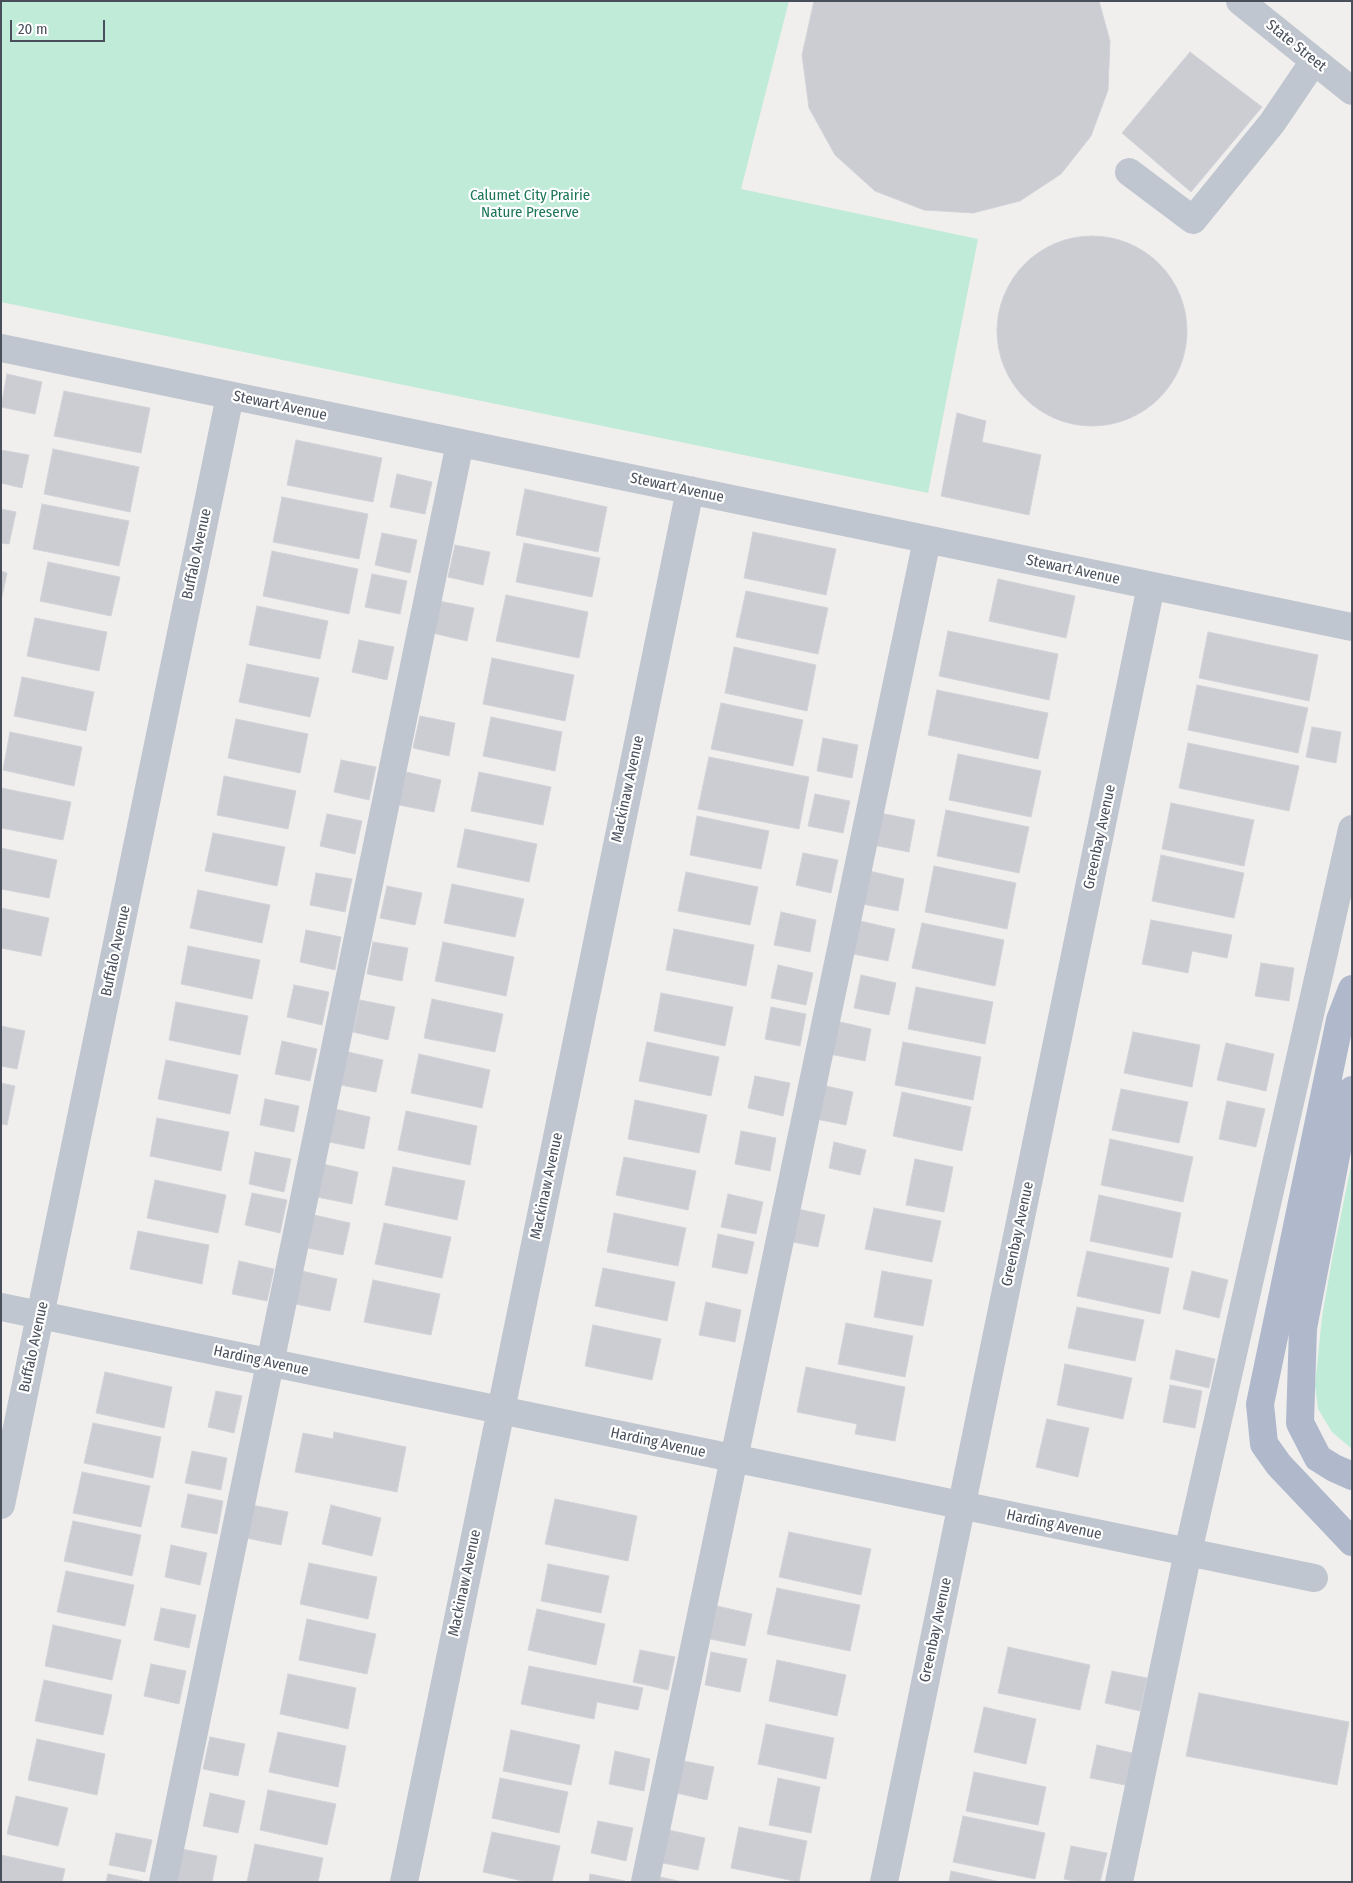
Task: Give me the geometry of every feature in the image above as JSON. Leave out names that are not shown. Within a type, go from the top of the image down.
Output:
[{"type":"main road","points":[[1352,989],[1340,1020],[1260,1404],[1264,1444],[1279,1465],[1352,1542]]},
{"type":"main road","points":[[1352,1090],[1338,1146],[1303,1328],[1300,1423],[1318,1458],[1352,1476]]},
{"type":"street","name":"State Street","points":[[1240,1],[1352,91]]},
{"type":"street","points":[[1129,172],[1193,220],[1272,123],[1314,61]]},
{"type":"street","name":"Stewart Avenue","points":[[1,348],[1352,627]]},
{"type":"street","name":"Buffalo Avenue","points":[[1,1506],[230,396]]},
{"type":"street","points":[[164,1882],[460,443]]},
{"type":"street","name":"Mackinaw Avenue","points":[[404,1882],[690,490]]},
{"type":"street","points":[[645,1882],[927,540]]},
{"type":"street","name":"Greenbay Avenue","points":[[884,1882],[1151,586]]},
{"type":"street","points":[[1118,1882],[1188,1552],[1352,829]]},
{"type":"street","name":"Harding Avenue","points":[[1,1307],[1314,1578]]},
{"type":"green space","name":"Calumet City Prairie Nature Preserve","points":[[1,1],[789,1],[741,189],[978,239],[928,493],[1,302]]},
{"type":"green space","points":[[1352,1161],[1352,1449],[1332,1432],[1318,1409],[1315,1385],[1322,1317]]},
{"type":"building","points":[[814,1],[1099,1],[1110,41],[1108,90],[1091,136],[1061,174],[1020,201],[973,213],[924,210],[875,191],[835,155],[809,108],[802,55]]},
{"type":"building","points":[[1190,52],[1262,107],[1191,192],[1122,133]]},
{"type":"building","points":[[1092,236],[1111,238],[1128,243],[1145,252],[1159,264],[1171,278],[1180,295],[1185,312],[1187,331],[1185,350],[1180,367],[1171,384],[1159,398],[1145,410],[1128,419],[1111,424],[1092,426],[1073,424],[1056,419],[1039,410],[1025,398],[1013,384],[1004,367],[999,350],[997,331],[999,312],[1004,295],[1013,278],[1025,264],[1039,252],[1056,243],[1073,238]]},
{"type":"building","points":[[7,374],[42,382],[35,414],[1,407]]},
{"type":"building","points":[[64,391],[150,408],[141,453],[54,436]]},
{"type":"building","points":[[957,413],[986,421],[982,442],[1041,455],[1029,515],[941,496]]},
{"type":"building","points":[[296,440],[382,458],[373,502],[287,485]]},
{"type":"building","points":[[53,449],[139,467],[130,512],[44,494]]},
{"type":"building","points":[[1,450],[29,455],[22,488],[1,483]]},
{"type":"building","points":[[397,474],[432,482],[425,514],[390,507]]},
{"type":"building","points":[[525,489],[607,507],[598,552],[516,535]]},
{"type":"building","points":[[282,497],[368,514],[359,559],[273,542]]},
{"type":"building","points":[[42,504],[129,521],[119,566],[33,549]]},
{"type":"building","points":[[1,509],[16,512],[9,544],[1,543]]},
{"type":"building","points":[[753,532],[836,549],[826,595],[744,578]]},
{"type":"building","points":[[382,533],[417,540],[410,573],[375,565]]},
{"type":"building","points":[[524,543],[600,558],[592,597],[516,582]]},
{"type":"building","points":[[455,545],[490,552],[483,585],[448,577]]},
{"type":"building","points":[[272,551],[358,569],[349,614],[263,596]]},
{"type":"building","points":[[48,562],[120,577],[111,616],[40,601]]},
{"type":"building","points":[[1,571],[7,573],[1,601]]},
{"type":"building","points":[[372,574],[407,581],[400,614],[365,607]]},
{"type":"building","points":[[998,579],[1075,596],[1066,638],[989,621]]},
{"type":"building","points":[[746,591],[828,608],[818,654],[736,637]]},
{"type":"building","points":[[506,595],[588,612],[579,658],[496,641]]},
{"type":"building","points":[[439,601],[474,608],[467,641],[432,633]]},
{"type":"building","points":[[257,606],[328,621],[320,659],[249,645]]},
{"type":"building","points":[[35,618],[107,632],[99,671],[27,656]]},
{"type":"building","points":[[948,631],[1058,654],[1049,700],[939,676]]},
{"type":"building","points":[[1208,632],[1318,655],[1309,701],[1199,678]]},
{"type":"building","points":[[359,640],[394,647],[387,680],[352,672]]},
{"type":"building","points":[[734,647],[816,665],[807,711],[725,693]]},
{"type":"building","points":[[492,658],[574,675],[565,721],[483,704]]},
{"type":"building","points":[[247,664],[319,678],[310,717],[239,702]]},
{"type":"building","points":[[22,677],[94,692],[86,731],[14,716]]},
{"type":"building","points":[[1197,685],[1308,708],[1298,753],[1188,730]]},
{"type":"building","points":[[937,690],[1048,713],[1038,759],[928,735]]},
{"type":"building","points":[[721,703],[803,720],[793,766],[711,749]]},
{"type":"building","points":[[420,716],[455,723],[449,756],[413,748]]},
{"type":"building","points":[[491,717],[562,732],[555,771],[483,756]]},
{"type":"building","points":[[236,719],[308,734],[300,773],[228,758]]},
{"type":"building","points":[[1312,727],[1341,732],[1336,763],[1306,757]]},
{"type":"building","points":[[10,732],[82,747],[74,786],[3,770]]},
{"type":"building","points":[[823,738],[858,745],[852,778],[817,771]]},
{"type":"building","points":[[1188,743],[1299,766],[1289,811],[1179,788]]},
{"type":"building","points":[[958,754],[1041,771],[1031,817],[949,800]]},
{"type":"building","points":[[709,757],[809,777],[799,829],[698,809]]},
{"type":"building","points":[[341,760],[376,767],[369,800],[334,792]]},
{"type":"building","points":[[406,772],[441,780],[434,812],[399,805]]},
{"type":"building","points":[[479,772],[551,787],[543,825],[471,811]]},
{"type":"building","points":[[224,776],[296,791],[288,829],[217,815]]},
{"type":"building","points":[[1,788],[71,802],[63,840],[1,828]]},
{"type":"building","points":[[815,794],[850,801],[843,833],[808,826]]},
{"type":"building","points":[[1171,803],[1254,820],[1244,866],[1162,849]]},
{"type":"building","points":[[946,810],[1029,827],[1019,873],[937,856]]},
{"type":"building","points":[[880,813],[915,820],[909,852],[873,845]]},
{"type":"building","points":[[327,814],[362,821],[355,854],[320,846]]},
{"type":"building","points":[[697,816],[769,831],[761,869],[690,855]]},
{"type":"building","points":[[465,829],[537,844],[529,882],[457,867]]},
{"type":"building","points":[[213,833],[285,847],[277,886],[205,871]]},
{"type":"building","points":[[1,848],[57,860],[49,898],[1,889]]},
{"type":"building","points":[[803,853],[838,860],[831,893],[796,885]]},
{"type":"building","points":[[1161,855],[1244,873],[1234,918],[1152,901]]},
{"type":"building","points":[[934,866],[1016,883],[1007,929],[925,912]]},
{"type":"building","points":[[869,871],[904,879],[898,911],[862,904]]},
{"type":"building","points":[[686,872],[758,887],[750,925],[678,911]]},
{"type":"building","points":[[316,873],[352,879],[345,912],[310,905]]},
{"type":"building","points":[[452,884],[524,899],[515,937],[444,923]]},
{"type":"building","points":[[387,886],[422,893],[415,925],[380,918]]},
{"type":"building","points":[[198,890],[270,905],[262,943],[190,928]]},
{"type":"building","points":[[1,908],[49,918],[41,956],[1,948]]},
{"type":"building","points":[[781,912],[816,920],[810,952],[774,945]]},
{"type":"building","points":[[1151,920],[1232,935],[1227,958],[1192,951],[1188,973],[1142,964]]},
{"type":"building","points":[[860,921],[895,929],[888,961],[853,954]]},
{"type":"building","points":[[922,923],[1004,940],[995,986],[912,968]]},
{"type":"building","points":[[674,929],[754,945],[746,986],[666,970]]},
{"type":"building","points":[[306,930],[341,937],[335,970],[300,962]]},
{"type":"building","points":[[373,942],[408,948],[402,981],[367,974]]},
{"type":"building","points":[[443,942],[514,957],[506,996],[435,981]]},
{"type":"building","points":[[188,946],[260,960],[252,999],[181,984]]},
{"type":"building","points":[[1261,963],[1294,968],[1289,1001],[1255,996]]},
{"type":"building","points":[[778,965],[813,973],[806,1005],[771,998]]},
{"type":"building","points":[[861,975],[896,983],[889,1015],[854,1008]]},
{"type":"building","points":[[294,985],[329,992],[322,1025],[287,1017]]},
{"type":"building","points":[[916,987],[993,1002],[985,1044],[908,1029]]},
{"type":"building","points":[[661,993],[733,1007],[725,1046],[654,1031]]},
{"type":"building","points":[[432,999],[503,1014],[495,1052],[424,1038]]},
{"type":"building","points":[[360,1000],[395,1007],[388,1040],[353,1032]]},
{"type":"building","points":[[176,1002],[248,1016],[240,1055],[169,1040]]},
{"type":"building","points":[[771,1007],[806,1014],[800,1046],[765,1039]]},
{"type":"building","points":[[836,1021],[871,1029],[865,1061],[829,1054]]},
{"type":"building","points":[[1,1026],[25,1031],[17,1069],[1,1066]]},
{"type":"building","points":[[1133,1032],[1200,1045],[1192,1087],[1124,1073]]},
{"type":"building","points":[[282,1041],[317,1049],[310,1081],[275,1074]]},
{"type":"building","points":[[647,1042],[719,1057],[711,1096],[639,1081]]},
{"type":"building","points":[[903,1042],[981,1057],[973,1100],[895,1085]]},
{"type":"building","points":[[1226,1043],[1274,1054],[1266,1091],[1217,1080]]},
{"type":"building","points":[[348,1052],[383,1060],[376,1092],[341,1085]]},
{"type":"building","points":[[419,1054],[490,1070],[482,1108],[411,1093]]},
{"type":"building","points":[[166,1060],[238,1075],[230,1114],[158,1099]]},
{"type":"building","points":[[755,1076],[790,1083],[783,1116],[748,1108]]},
{"type":"building","points":[[1,1083],[15,1086],[7,1125],[1,1124]]},
{"type":"building","points":[[822,1085],[853,1092],[846,1125],[816,1119]]},
{"type":"building","points":[[1121,1089],[1188,1102],[1179,1143],[1112,1130]]},
{"type":"building","points":[[902,1092],[971,1107],[962,1151],[893,1136]]},
{"type":"building","points":[[265,1099],[299,1106],[294,1132],[260,1125]]},
{"type":"building","points":[[635,1100],[707,1115],[699,1153],[628,1139]]},
{"type":"building","points":[[1227,1101],[1265,1109],[1256,1147],[1219,1139]]},
{"type":"building","points":[[335,1109],[370,1117],[364,1149],[329,1142]]},
{"type":"building","points":[[406,1111],[477,1126],[470,1165],[398,1150]]},
{"type":"building","points":[[157,1118],[229,1132],[221,1171],[150,1156]]},
{"type":"building","points":[[741,1131],[776,1138],[770,1171],[735,1164]]},
{"type":"building","points":[[1110,1139],[1193,1157],[1183,1202],[1101,1185]]},
{"type":"building","points":[[834,1142],[866,1150],[860,1175],[829,1168]]},
{"type":"building","points":[[255,1152],[291,1159],[284,1192],[249,1184]]},
{"type":"building","points":[[624,1157],[696,1171],[688,1210],[616,1195]]},
{"type":"building","points":[[915,1159],[953,1167],[944,1212],[906,1205]]},
{"type":"building","points":[[323,1164],[358,1172],[352,1204],[317,1197]]},
{"type":"building","points":[[393,1167],[465,1181],[457,1220],[385,1205]]},
{"type":"building","points":[[155,1180],[226,1195],[218,1233],[147,1218]]},
{"type":"building","points":[[252,1193],[287,1200],[280,1233],[245,1225]]},
{"type":"building","points":[[728,1194],[763,1202],[756,1234],[721,1227]]},
{"type":"building","points":[[1099,1195],[1181,1213],[1172,1258],[1090,1241]]},
{"type":"building","points":[[789,1207],[825,1215],[818,1247],[783,1240]]},
{"type":"building","points":[[874,1208],[941,1221],[932,1262],[865,1249]]},
{"type":"building","points":[[614,1213],[686,1228],[678,1266],[607,1252]]},
{"type":"building","points":[[314,1215],[350,1223],[343,1255],[308,1248]]},
{"type":"building","points":[[384,1223],[451,1237],[442,1278],[375,1264]]},
{"type":"building","points":[[138,1231],[209,1245],[202,1284],[130,1269]]},
{"type":"building","points":[[718,1234],[754,1242],[747,1274],[712,1267]]},
{"type":"building","points":[[1087,1251],[1169,1268],[1160,1314],[1077,1296]]},
{"type":"building","points":[[239,1261],[274,1269],[267,1301],[232,1294]]},
{"type":"building","points":[[603,1268],[675,1282],[667,1321],[595,1306]]},
{"type":"building","points":[[302,1271],[337,1279],[330,1311],[295,1304]]},
{"type":"building","points":[[882,1271],[932,1280],[923,1326],[874,1317]]},
{"type":"building","points":[[1192,1271],[1228,1280],[1219,1318],[1183,1309]]},
{"type":"building","points":[[373,1280],[440,1294],[431,1335],[364,1322]]},
{"type":"building","points":[[706,1302],[741,1310],[735,1342],[699,1335]]},
{"type":"building","points":[[1077,1307],[1144,1320],[1135,1361],[1068,1348]]},
{"type":"building","points":[[846,1323],[913,1336],[905,1377],[838,1364]]},
{"type":"building","points":[[593,1325],[661,1339],[652,1380],[585,1366]]},
{"type":"building","points":[[1176,1350],[1215,1359],[1209,1388],[1170,1379]]},
{"type":"building","points":[[1065,1364],[1132,1378],[1123,1419],[1057,1405]]},
{"type":"building","points":[[806,1367],[905,1387],[895,1441],[855,1434],[857,1424],[797,1412]]},
{"type":"building","points":[[105,1372],[172,1387],[164,1428],[96,1413]]},
{"type":"building","points":[[1170,1385],[1202,1391],[1195,1428],[1163,1422]]},
{"type":"building","points":[[216,1391],[242,1396],[234,1433],[208,1427]]},
{"type":"building","points":[[1047,1419],[1089,1428],[1078,1477],[1036,1467]]},
{"type":"building","points":[[93,1423],[161,1437],[153,1478],[84,1463]]},
{"type":"building","points":[[334,1432],[406,1447],[397,1492],[295,1472],[303,1433],[333,1439]]},
{"type":"building","points":[[192,1451],[227,1458],[221,1490],[185,1483]]},
{"type":"building","points":[[82,1472],[150,1486],[141,1527],[73,1513]]},
{"type":"building","points":[[188,1494],[223,1501],[217,1534],[181,1527]]},
{"type":"building","points":[[555,1499],[637,1516],[628,1561],[545,1544]]},
{"type":"building","points":[[252,1505],[288,1512],[281,1545],[246,1538]]},
{"type":"building","points":[[331,1505],[381,1518],[372,1556],[322,1544]]},
{"type":"building","points":[[73,1521],[141,1535],[132,1576],[64,1561]]},
{"type":"building","points":[[789,1532],[871,1549],[861,1595],[779,1577]]},
{"type":"building","points":[[171,1545],[207,1553],[200,1585],[165,1577]]},
{"type":"building","points":[[309,1563],[377,1577],[368,1619],[300,1604]]},
{"type":"building","points":[[548,1564],[609,1576],[601,1613],[541,1601]]},
{"type":"building","points":[[66,1571],[134,1585],[125,1626],[57,1612]]},
{"type":"building","points":[[777,1588],[860,1605],[850,1651],[767,1634]]},
{"type":"building","points":[[717,1606],[752,1614],[745,1646],[710,1639]]},
{"type":"building","points":[[161,1608],[196,1615],[189,1648],[154,1640]]},
{"type":"building","points":[[537,1609],[605,1624],[596,1665],[528,1650]]},
{"type":"building","points":[[307,1619],[376,1634],[367,1674],[299,1660]]},
{"type":"building","points":[[53,1625],[121,1640],[112,1680],[45,1666]]},
{"type":"building","points":[[1008,1647],[1090,1665],[1080,1710],[998,1693]]},
{"type":"building","points":[[640,1650],[675,1657],[668,1690],[633,1682]]},
{"type":"building","points":[[711,1652],[747,1659],[740,1692],[705,1685]]},
{"type":"building","points":[[777,1660],[846,1675],[837,1716],[769,1701]]},
{"type":"building","points":[[151,1664],[186,1671],[179,1704],[144,1696]]},
{"type":"building","points":[[529,1666],[643,1688],[638,1710],[597,1702],[594,1719],[521,1704]]},
{"type":"building","points":[[1112,1671],[1147,1678],[1140,1711],[1105,1703]]},
{"type":"building","points":[[288,1674],[356,1688],[348,1729],[280,1714]]},
{"type":"building","points":[[44,1680],[112,1695],[103,1735],[35,1721]]},
{"type":"building","points":[[1199,1693],[1349,1722],[1337,1785],[1186,1756]]},
{"type":"building","points":[[984,1707],[1036,1719],[1026,1764],[974,1752]]},
{"type":"building","points":[[766,1724],[834,1738],[826,1779],[758,1764]]},
{"type":"building","points":[[511,1730],[580,1745],[571,1785],[503,1771]]},
{"type":"building","points":[[278,1732],[346,1746],[338,1787],[269,1772]]},
{"type":"building","points":[[210,1737],[245,1744],[238,1776],[203,1769]]},
{"type":"building","points":[[37,1739],[105,1754],[97,1795],[28,1780]]},
{"type":"building","points":[[1097,1745],[1132,1753],[1125,1785],[1090,1778]]},
{"type":"building","points":[[615,1751],[650,1759],[644,1791],[609,1784]]},
{"type":"building","points":[[679,1760],[714,1767],[707,1800],[672,1792]]},
{"type":"building","points":[[974,1772],[1046,1787],[1038,1825],[966,1811]]},
{"type":"building","points":[[500,1778],[568,1792],[559,1833],[492,1818]]},
{"type":"building","points":[[778,1778],[820,1787],[811,1833],[769,1825]]},
{"type":"building","points":[[268,1790],[336,1804],[327,1845],[260,1830]]},
{"type":"building","points":[[210,1793],[245,1801],[238,1833],[203,1826]]},
{"type":"building","points":[[16,1796],[68,1808],[58,1846],[7,1834]]},
{"type":"building","points":[[963,1816],[1045,1833],[1035,1879],[953,1862]]},
{"type":"building","points":[[598,1821],[633,1828],[626,1861],[591,1853]]},
{"type":"building","points":[[739,1827],[807,1841],[799,1882],[731,1868]]},
{"type":"building","points":[[669,1830],[705,1838],[698,1870],[663,1863]]},
{"type":"building","points":[[492,1832],[560,1846],[552,1882],[527,1882],[483,1872]]},
{"type":"building","points":[[116,1833],[152,1840],[145,1872],[109,1865]]},
{"type":"building","points":[[255,1844],[323,1858],[318,1882],[247,1882]]},
{"type":"building","points":[[1071,1846],[1107,1853],[1100,1882],[1079,1882],[1064,1879]]},
{"type":"building","points":[[182,1849],[217,1856],[212,1882],[175,1881]]},
{"type":"building","points":[[1,1855],[65,1869],[62,1882],[1,1882]]},
{"type":"building","points":[[951,1871],[1000,1882],[949,1882]]},
{"type":"building","points":[[108,1874],[143,1881],[143,1882],[106,1882]]},
{"type":"building","points":[[590,1874],[625,1881],[625,1882],[589,1882]]},
{"type":"building","points":[[660,1877],[683,1882],[659,1882]]}]
